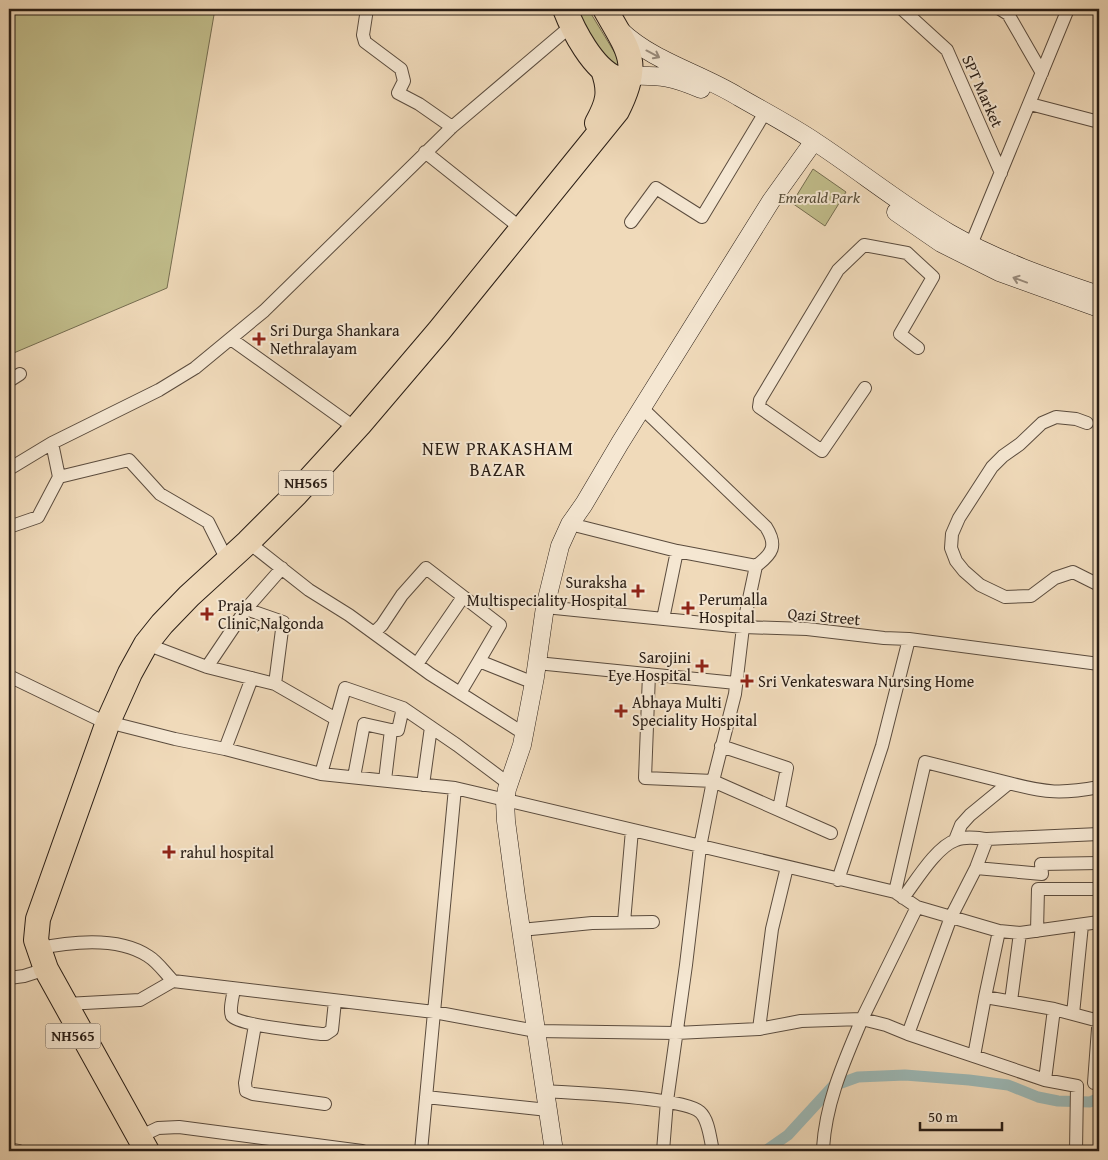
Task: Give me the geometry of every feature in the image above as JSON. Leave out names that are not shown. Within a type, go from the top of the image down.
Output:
[{"type":"highway","name":"NH565","points":[[141,1147],[31,965],[30,926],[34,909],[121,670],[137,641],[154,619],[172,600],[224,554],[351,425],[513,222],[597,122],[605,108],[608,94],[607,81],[603,70],[568,17]]},
{"type":"highway","name":"NH565","points":[[104,721],[146,644],[162,624],[296,494],[359,425],[439,331],[617,111],[626,93],[631,76],[630,62],[622,36],[610,17]]},
{"type":"highway","points":[[603,70],[609,76],[616,78],[631,76]]},
{"type":"highway","name":"NH565","points":[[31,965],[66,1004],[141,1147]]},
{"type":"street","points":[[367,9],[363,35],[365,42],[401,68],[404,81],[398,93],[419,104],[452,127]]},
{"type":"street","name":"SPT Market","points":[[902,9],[947,50],[1001,173]]},
{"type":"street","points":[[969,251],[1068,9]]},
{"type":"street","points":[[1007,11],[1042,73]]},
{"type":"street","points":[[9,469],[52,444],[158,390],[196,368],[231,340],[264,311],[425,152],[568,17]]},
{"type":"street","points":[[610,17],[636,45],[655,56],[721,85],[811,146],[947,232],[969,251],[999,272],[1099,308]]},
{"type":"street","points":[[631,76],[659,75],[683,81],[811,146]]},
{"type":"street","points":[[1030,104],[1099,122]]},
{"type":"street","points":[[631,222],[656,188],[702,217],[761,119]]},
{"type":"street","points":[[554,1151],[507,830],[507,792],[522,745],[534,683],[545,608],[560,546],[570,524],[771,201],[811,146]]},
{"type":"street","points":[[425,152],[513,222]]},
{"type":"street","points":[[865,388],[822,451],[759,407],[760,400],[838,270],[864,245],[907,253],[933,277],[900,334],[918,348]]},
{"type":"street","points":[[969,251],[1099,295]]},
{"type":"street","points":[[231,340],[351,425]]},
{"type":"street","points":[[9,381],[20,374]]},
{"type":"street","points":[[642,408],[766,527],[771,535],[772,551],[756,566],[744,627],[736,683],[700,847],[663,1151]]},
{"type":"street","points":[[1087,423],[1068,417],[1049,419],[1002,456],[959,518],[952,534],[951,548],[956,561],[964,571],[980,585],[1005,597],[1031,596],[1055,578],[1073,572],[1099,585]]},
{"type":"street","points":[[9,528],[38,517],[59,477],[52,444]]},
{"type":"street","points":[[59,477],[129,460],[160,494],[208,522],[224,554]]},
{"type":"street","points":[[570,524],[677,551],[756,566]]},
{"type":"street","points":[[248,542],[309,590],[460,693],[523,733]]},
{"type":"street","points":[[664,619],[677,551]]},
{"type":"street","points":[[206,667],[246,609],[282,568]]},
{"type":"street","points":[[374,633],[382,625],[402,595],[426,568],[500,625],[460,693]]},
{"type":"street","points":[[417,664],[463,597]]},
{"type":"street","name":"Qazi Street","points":[[545,608],[744,627],[807,629],[909,639],[1099,664]]},
{"type":"street","points":[[246,609],[283,622],[275,684]]},
{"type":"street","points":[[838,880],[882,746],[909,639]]},
{"type":"street","points":[[146,644],[206,667],[275,684],[336,719]]},
{"type":"street","points":[[479,661],[534,683]]},
{"type":"street","points":[[537,663],[736,683]]},
{"type":"street","points":[[649,674],[645,778],[713,781],[831,833]]},
{"type":"street","points":[[9,676],[104,721],[175,739],[225,749],[321,774],[507,792],[632,830],[899,895],[917,907],[999,931],[1037,932],[1099,922]]},
{"type":"street","points":[[225,749],[252,678]]},
{"type":"street","points":[[321,774],[346,688],[403,708],[432,727],[507,792]]},
{"type":"street","points":[[354,777],[364,724],[398,730],[403,708]]},
{"type":"street","points":[[423,785],[432,727]]},
{"type":"street","points":[[385,780],[391,730]]},
{"type":"street","points":[[722,746],[787,768],[779,809]]},
{"type":"street","points":[[899,895],[925,762],[1049,792],[1072,792],[1099,786]]},
{"type":"street","points":[[955,840],[961,825],[970,815],[1009,783]]},
{"type":"street","points":[[421,1151],[455,788]]},
{"type":"street","points":[[624,922],[632,830]]},
{"type":"street","points":[[899,895],[944,847],[955,840],[1099,834]]},
{"type":"street","points":[[908,1034],[951,917],[976,868],[987,839]]},
{"type":"street","points":[[976,868],[1042,874],[1041,864],[1099,863]]},
{"type":"street","points":[[759,1029],[772,928],[787,867]]},
{"type":"street","points":[[1037,932],[1038,889],[1099,889]]},
{"type":"street","points":[[823,1148],[824,1124],[839,1073],[862,1019],[917,907]]},
{"type":"street","points":[[521,930],[592,923],[653,922]]},
{"type":"street","points":[[1073,1014],[1082,924]]},
{"type":"street","points":[[974,1056],[999,931]]},
{"type":"street","points":[[1011,1001],[1020,933]]},
{"type":"street","points":[[31,965],[90,942],[107,942],[135,949],[149,956],[173,981]]},
{"type":"street","points":[[66,1004],[140,1000],[173,981],[434,1012],[536,1032],[676,1032],[759,1029],[802,1021],[862,1019],[886,1025],[1045,1080],[1077,1089],[1097,1082],[1099,1015]]},
{"type":"street","points":[[234,989],[231,1012],[236,1020],[255,1025],[326,1034],[330,1032],[332,1027],[335,1001]]},
{"type":"street","points":[[985,997],[1054,1009],[1099,1021]]},
{"type":"street","points":[[1045,1080],[1054,1009]]},
{"type":"street","points":[[255,1025],[245,1083],[246,1090],[253,1094],[325,1104]]},
{"type":"street","points":[[1076,1151],[1077,1089]]},
{"type":"street","points":[[545,1091],[668,1101],[692,1107],[701,1113],[706,1121],[713,1151]]},
{"type":"street","points":[[426,1097],[548,1110]]},
{"type":"street","points":[[141,1147],[158,1128],[179,1128],[362,1151]]},
{"type":"street","points":[[9,1149],[19,1151]]},
{"type":"green space","points":[[9,9],[215,9],[167,288],[9,355]]},
{"type":"green space","points":[[573,9],[587,9],[590,12],[623,69],[610,72]]},
{"type":"green space","name":"Emerald Park","points":[[813,169],[846,192],[825,226],[792,203]]},
{"type":"waterway","points":[[765,1151],[788,1135],[833,1086],[858,1077],[905,1075],[969,1080],[1008,1085],[1038,1097],[1058,1101],[1090,1102],[1099,1098]]},
{"type":"place","name":"Sri Durga Shankara Nethralayam","points":[[259,339]]},
{"type":"place","name":"Suraksha Multispeciality Hospital","points":[[638,591]]},
{"type":"place","name":"Perumalla Hospital","points":[[688,608]]},
{"type":"place","name":"Praja Clinic,Nalgonda","points":[[207,614]]},
{"type":"place","name":"Sarojini Eye Hospital","points":[[702,666]]},
{"type":"place","name":"Sri Venkateswara Nursing Home","points":[[747,681]]},
{"type":"place","name":"Abhaya Multi Speciality Hospital","points":[[621,711]]},
{"type":"place","name":"rahul hospital","points":[[169,852]]},
{"type":"district","name":"NEW PRAKASHAM BAZAR","points":[[498,459]]}]
